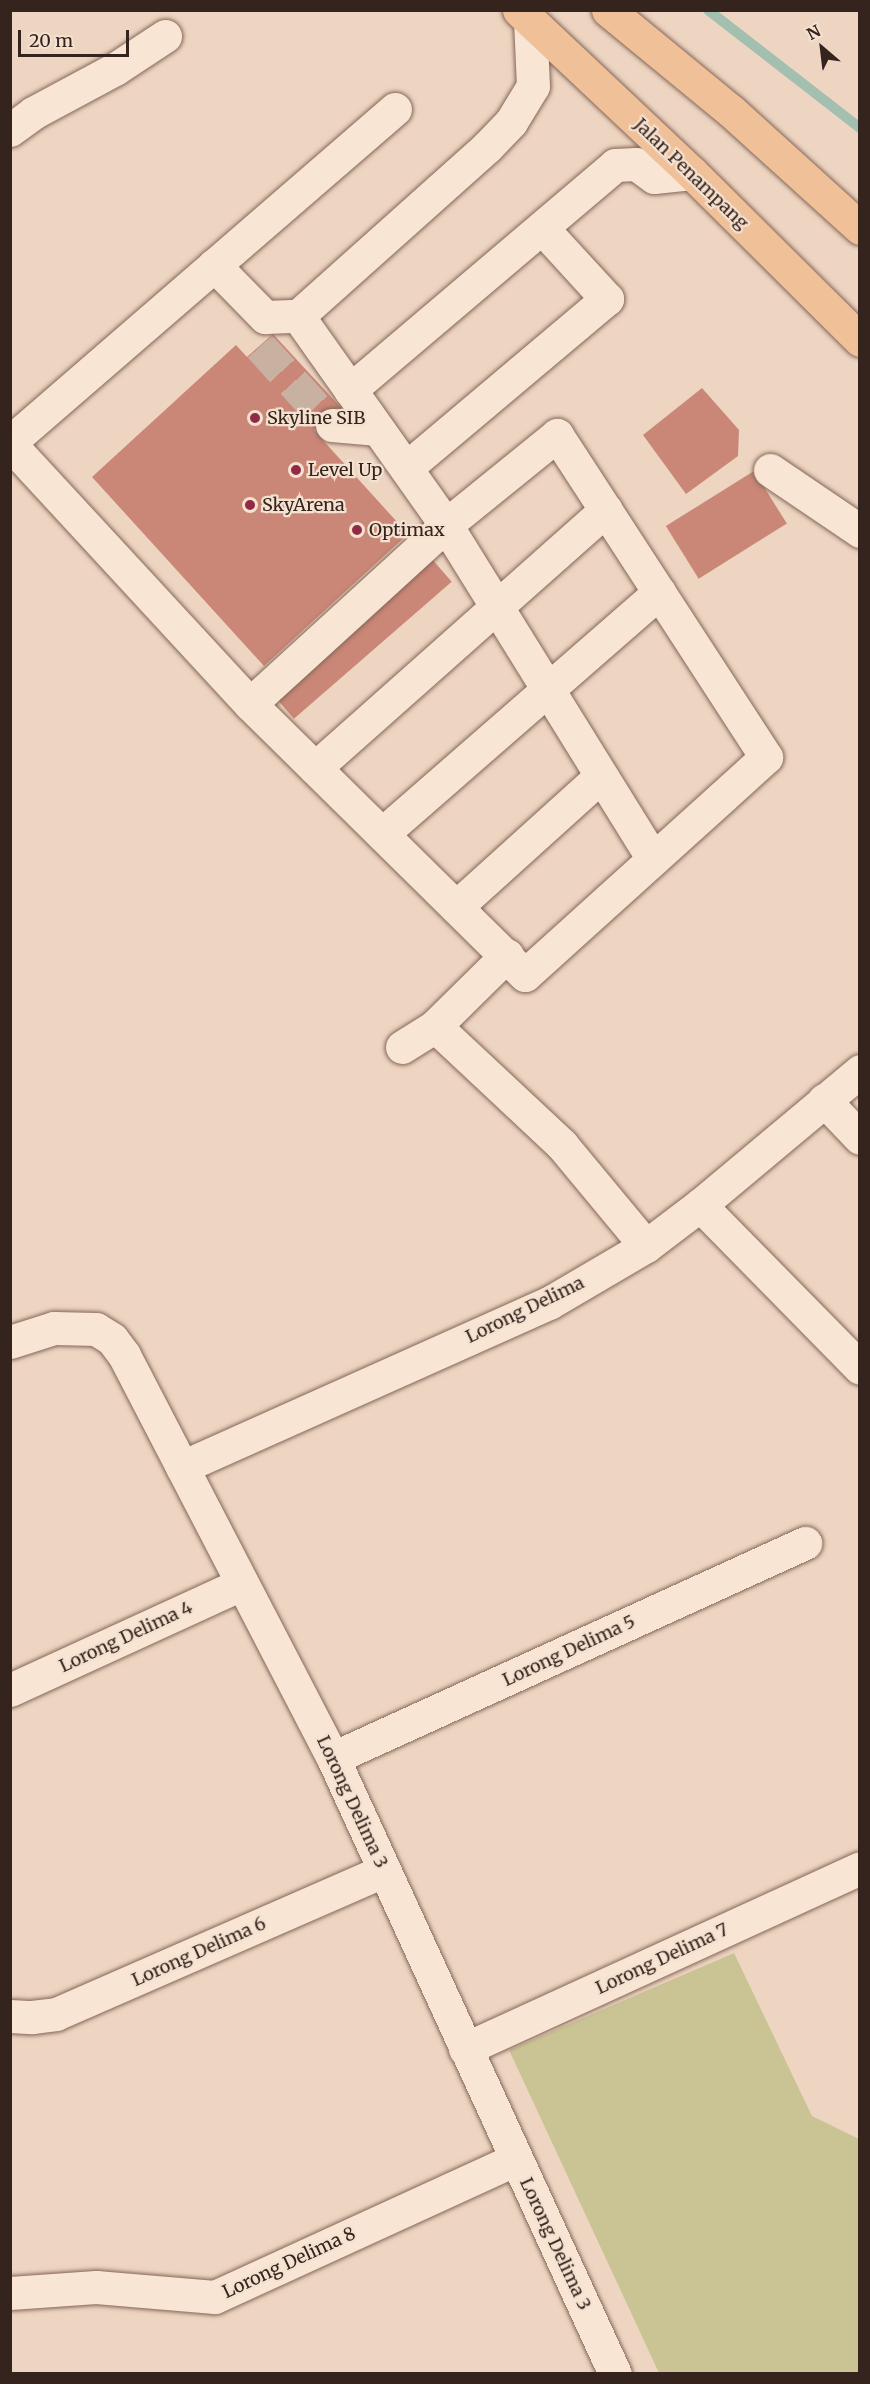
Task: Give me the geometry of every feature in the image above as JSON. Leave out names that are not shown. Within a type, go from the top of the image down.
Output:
[{"type":"main road","points":[[608,10],[731,111],[860,228]]},
{"type":"main road","name":"Jalan Penampang","points":[[525,16],[692,173],[860,340]]},
{"type":"street","points":[[214,265],[263,331],[298,316],[487,147],[511,122],[532,86],[525,16]]},
{"type":"street","points":[[10,130],[33,113],[115,69],[165,36]]},
{"type":"street","points":[[250,704],[446,525],[557,435],[766,757],[525,975],[250,704],[10,443],[395,109]]},
{"type":"street","points":[[350,390],[542,228],[600,175],[615,165],[636,164],[654,177],[692,173]]},
{"type":"street","points":[[406,468],[607,299],[542,228]]},
{"type":"street","points":[[298,316],[446,525],[653,859]]},
{"type":"street","points":[[332,425],[378,429]]},
{"type":"street","points":[[770,470],[860,531]]},
{"type":"street","points":[[315,768],[495,606],[606,510]]},
{"type":"street","points":[[382,834],[548,691],[658,592]]},
{"type":"street","points":[[456,907],[601,776]]},
{"type":"street","points":[[402,1047],[435,1026],[507,955]]},
{"type":"street","points":[[435,1026],[562,1145],[646,1246]]},
{"type":"street","name":"Lorong Delima","points":[[182,1467],[549,1303],[646,1246],[860,1071]]},
{"type":"street","points":[[824,1100],[860,1138]]},
{"type":"street","points":[[700,1204],[860,1368]]},
{"type":"street","name":"Lorong Delima 3","points":[[10,1342],[54,1328],[96,1329],[112,1339],[124,1355],[333,1758],[615,2373]]},
{"type":"street","name":"Lorong Delima 5","points":[[333,1758],[805,1543]]},
{"type":"street","name":"Lorong Delima 4","points":[[10,1690],[242,1584]]},
{"type":"street","name":"Lorong Delima 7","points":[[465,2049],[860,1868]]},
{"type":"street","name":"Lorong Delima 6","points":[[10,2016],[32,2017],[56,2014],[384,1871]]},
{"type":"street","name":"Lorong Delima 8","points":[[10,2293],[117,2288],[215,2297],[516,2159]]},
{"type":"shaded area","points":[[734,1953],[812,2116],[859,2139],[859,2373],[659,2373],[509,2050]]},
{"type":"building","name":"SkyArena","points":[[273,334],[346,413],[320,437],[408,534],[264,666],[92,477],[236,345],[247,357]]},
{"type":"building","points":[[702,388],[739,430],[738,456],[686,494],[643,435]]},
{"type":"building","points":[[754,471],[787,524],[699,579],[666,526]]},
{"type":"building","points":[[432,559],[452,582],[294,719],[274,696]]},
{"type":"waterway","points":[[708,10],[860,128]]},
{"type":"tunnel","points":[[260,346],[332,425]]},
{"type":"place","name":"Skyline SIB","points":[[255,418]]},
{"type":"place","name":"Level Up","points":[[296,470]]},
{"type":"place","name":"SkyArena","points":[[250,505]]},
{"type":"place","name":"Optimax","points":[[357,530]]}]
